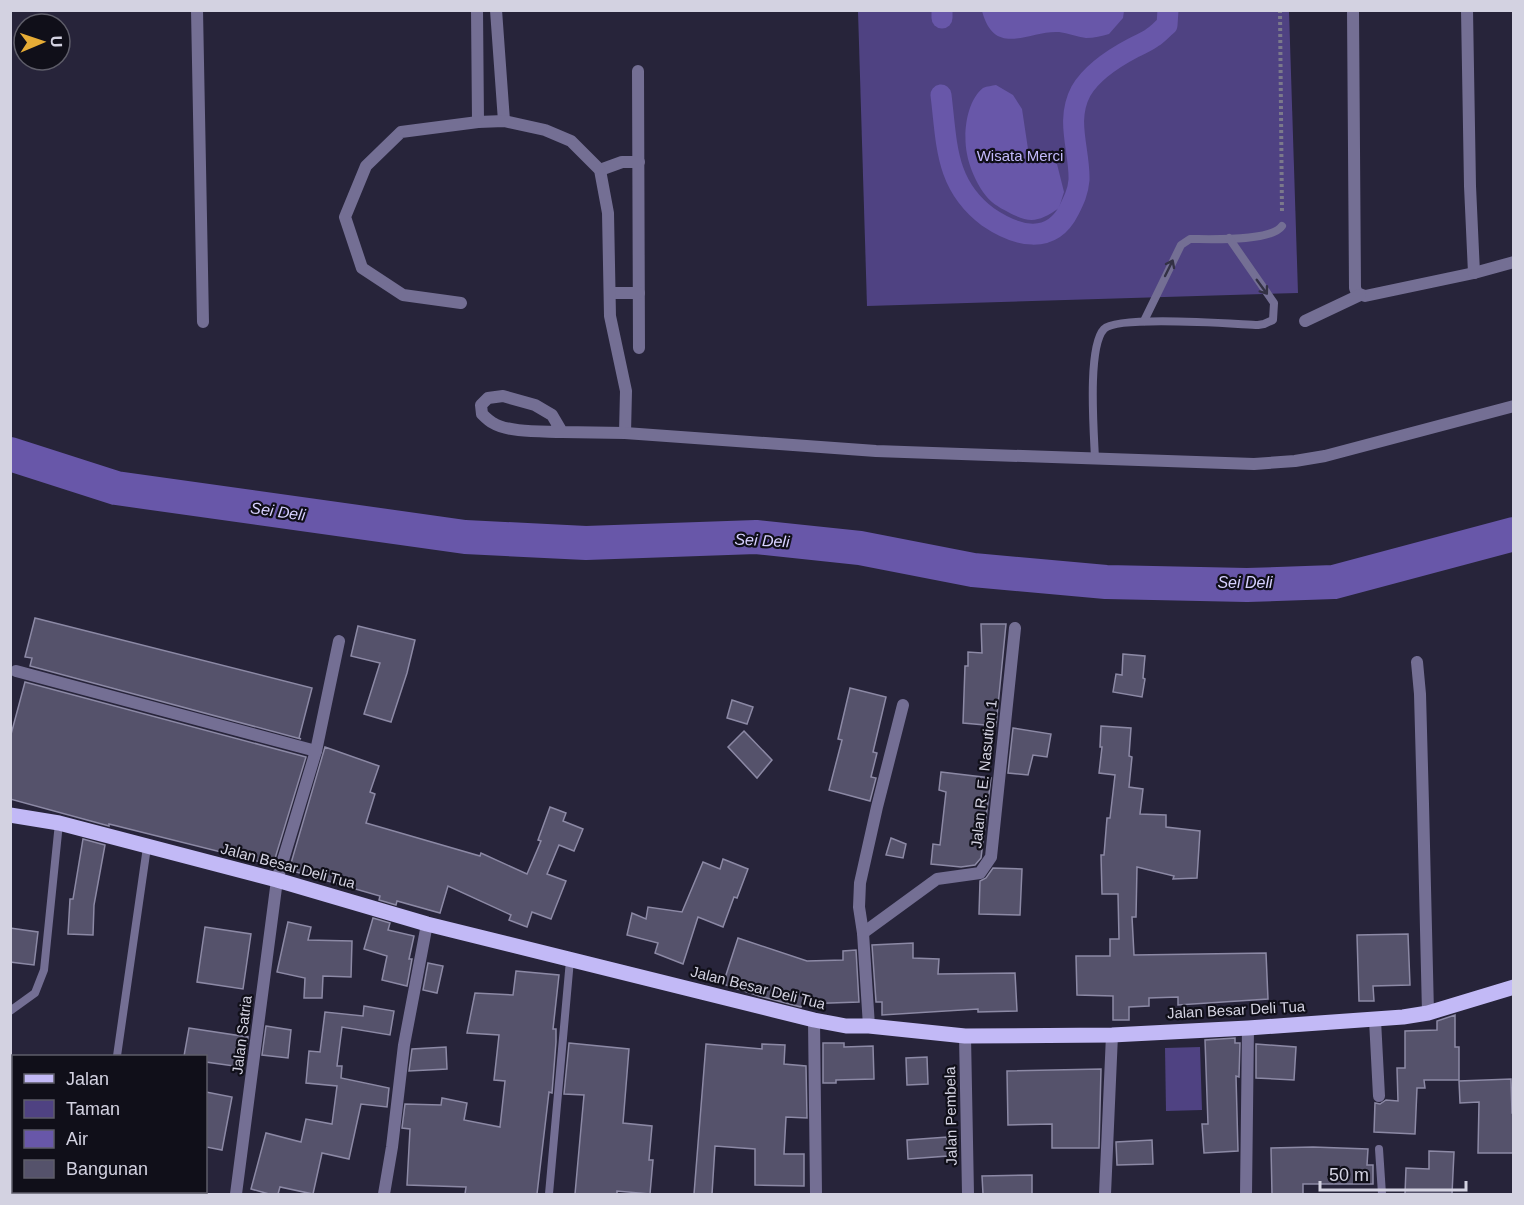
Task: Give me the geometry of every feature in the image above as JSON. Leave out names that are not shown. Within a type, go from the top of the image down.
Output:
[{"type":"main road","name":"Jalan Besar Deli Tua","points":[[10,815],[59,823],[277,880],[427,924],[846,1026],[869,1026],[964,1036],[1112,1035],[1248,1028],[1375,1020],[1428,1013],[1514,987]]},
{"type":"street","points":[[197,10],[203,322]]},
{"type":"street","points":[[477,10],[478,122]]},
{"type":"street","points":[[496,10],[504,121]]},
{"type":"street","points":[[1353,10],[1355,288],[1360,295]]},
{"type":"street","points":[[1467,10],[1470,197],[1474,273]]},
{"type":"street","points":[[638,71],[639,348]]},
{"type":"street","points":[[461,303],[403,295],[362,268],[345,217],[366,166],[401,132],[478,122],[504,121],[545,130],[571,141],[600,170],[608,213],[610,316],[626,391],[626,433]]},
{"type":"street","points":[[600,170],[622,162],[639,162]]},
{"type":"street","points":[[1305,321],[1360,295],[1474,273],[1514,262]]},
{"type":"street","points":[[610,293],[639,293]]},
{"type":"street","points":[[562,432],[552,415],[535,405],[503,396],[488,399],[481,405],[482,414],[494,424],[508,428],[562,432],[626,433],[854,450],[1254,464],[1325,456],[1514,406]]},
{"type":"street","name":"Jalan R. E. Nasution 1","points":[[863,933],[937,879],[980,873],[991,857],[1015,628]]},
{"type":"street","name":"Jalan Satria","points":[[236,1194],[277,880],[316,751],[339,641]]},
{"type":"street","points":[[1417,662],[1424,804],[1428,1013]]},
{"type":"street","points":[[16,671],[316,751]]},
{"type":"street","points":[[869,1026],[863,933],[859,907],[860,883],[903,705]]},
{"type":"street","points":[[384,1194],[404,1045],[427,924]]},
{"type":"street","points":[[814,1020],[816,1194]]},
{"type":"street","points":[[1375,1020],[1379,1096]]},
{"type":"street","points":[[1246,1194],[1248,1028]]},
{"type":"street","points":[[1105,1194],[1112,1035]]},
{"type":"street","name":"Jalan Pembela","points":[[964,1036],[968,1194]]},
{"type":"lane","points":[[1144,321],[1180,245],[1190,239],[1229,238],[1272,233],[1278,231],[1282,226]]},
{"type":"lane","points":[[1095,459],[1093,404],[1095,352],[1104,329],[1110,325],[1144,321],[1258,325],[1274,320],[1274,303],[1229,238]]},
{"type":"lane","points":[[10,1011],[35,993],[44,970],[59,823]]},
{"type":"lane","points":[[117,1055],[147,847]]},
{"type":"lane","points":[[549,1194],[570,960]]},
{"type":"lane","points":[[1379,1149],[1382,1194]]},
{"type":"path","points":[[1280,10],[1282,226]]},
{"type":"green space","name":"Wisata Merci","points":[[858,11],[1289,11],[1298,293],[867,306]]},
{"type":"green space","points":[[1200,1047],[1202,1110],[1166,1111],[1165,1048]]},
{"type":"water","points":[[982,10],[1124,11],[1123,18],[1109,34],[1086,38],[1048,32],[1014,39],[995,34],[988,26]]},
{"type":"water","points":[[996,85],[1013,95],[1022,109],[1028,149],[1036,156],[1057,164],[1064,192],[1059,208],[1040,219],[1022,218],[994,204],[980,188],[969,164],[965,137],[969,110],[977,94],[983,88]]},
{"type":"building","points":[[35,618],[312,688],[299,738],[301,739],[30,666],[32,658],[25,657]]},
{"type":"building","points":[[981,624],[1006,624],[996,726],[963,723],[965,666],[968,666],[968,652],[982,653]]},
{"type":"building","points":[[358,626],[415,640],[391,722],[364,714],[380,663],[351,656]]},
{"type":"building","points":[[1123,654],[1145,656],[1142,697],[1113,692],[1116,674],[1122,675]]},
{"type":"building","points":[[25,682],[306,757],[273,865],[109,824],[109,826],[10,799],[10,738]]},
{"type":"building","points":[[850,688],[886,697],[873,752],[877,753],[871,777],[876,778],[870,801],[829,790],[842,740],[838,739]]},
{"type":"building","points":[[732,700],[753,707],[747,724],[727,718]]},
{"type":"building","points":[[1101,726],[1131,728],[1129,756],[1132,757],[1129,787],[1143,789],[1140,814],[1166,815],[1166,827],[1200,831],[1197,878],[1173,879],[1174,876],[1137,867],[1136,917],[1132,917],[1134,955],[1266,953],[1268,999],[1178,1005],[1178,997],[1149,998],[1149,1006],[1129,1007],[1129,1020],[1113,1020],[1113,996],[1077,995],[1076,956],[1110,956],[1110,939],[1119,939],[1118,894],[1102,894],[1101,855],[1104,855],[1107,818],[1110,818],[1115,775],[1099,773],[1102,747],[1100,747]]},
{"type":"building","points":[[1013,728],[1051,734],[1047,757],[1033,755],[1028,775],[1008,773]]},
{"type":"building","points":[[744,731],[772,760],[757,778],[728,747]]},
{"type":"building","points":[[325,747],[379,766],[370,792],[375,794],[366,823],[480,856],[481,853],[527,874],[541,841],[538,840],[550,807],[566,813],[563,821],[583,829],[574,851],[559,845],[547,874],[566,881],[551,919],[532,912],[527,927],[509,920],[511,915],[448,886],[440,913],[397,901],[396,905],[379,900],[380,896],[289,870]]},
{"type":"building","points":[[941,772],[991,778],[981,858],[975,865],[961,867],[931,864],[933,844],[940,845],[946,792],[939,790]]},
{"type":"building","points":[[891,838],[906,844],[903,858],[886,855]]},
{"type":"building","points":[[83,839],[105,845],[94,905],[93,935],[68,934],[70,899],[73,899]]},
{"type":"building","points":[[723,859],[748,869],[737,898],[734,897],[723,927],[698,917],[683,964],[655,953],[658,943],[627,935],[632,913],[646,919],[648,907],[682,912],[703,862],[720,869]]},
{"type":"building","points":[[993,868],[1022,869],[1020,915],[979,914],[980,881],[986,878]]},
{"type":"building","points":[[373,918],[390,923],[388,930],[414,936],[407,986],[382,980],[387,956],[364,949]]},
{"type":"building","points":[[288,922],[311,927],[308,940],[352,941],[351,977],[323,976],[322,998],[304,998],[305,978],[277,972]]},
{"type":"building","points":[[205,927],[251,934],[243,989],[197,982]]},
{"type":"building","points":[[10,928],[38,932],[34,965],[10,962]]},
{"type":"building","points":[[1408,934],[1410,985],[1373,986],[1374,1001],[1359,1001],[1357,935]]},
{"type":"building","points":[[738,938],[807,961],[843,960],[843,951],[856,950],[859,1002],[802,1004],[801,1007],[723,984]]},
{"type":"building","points":[[913,943],[913,958],[939,959],[938,974],[1015,973],[1017,1011],[978,1012],[978,1009],[882,1015],[882,1002],[876,1002],[872,945]]},
{"type":"building","points":[[428,963],[443,966],[437,993],[423,990]]},
{"type":"building","points":[[516,971],[559,975],[553,1029],[556,1029],[556,1042],[552,1093],[549,1092],[537,1194],[465,1194],[466,1187],[407,1185],[410,1129],[402,1128],[405,1104],[441,1105],[442,1098],[467,1103],[464,1120],[500,1127],[505,1081],[494,1080],[499,1035],[467,1033],[475,993],[513,995]]},
{"type":"building","points":[[364,1006],[394,1011],[390,1035],[342,1027],[337,1066],[342,1066],[341,1078],[389,1088],[387,1107],[361,1104],[349,1159],[322,1153],[313,1194],[280,1187],[278,1194],[251,1189],[266,1133],[301,1142],[306,1119],[332,1124],[337,1086],[306,1083],[309,1051],[320,1052],[325,1012],[363,1016]]},
{"type":"building","points":[[1455,1015],[1455,1047],[1459,1047],[1459,1080],[1424,1080],[1425,1088],[1417,1088],[1415,1134],[1374,1132],[1375,1103],[1380,1104],[1386,1100],[1398,1101],[1397,1068],[1405,1068],[1405,1031],[1437,1030],[1437,1021]]},
{"type":"building","points":[[266,1026],[291,1030],[288,1058],[262,1055]]},
{"type":"building","points":[[189,1028],[248,1037],[241,1067],[207,1062],[207,1055],[184,1055]]},
{"type":"building","points":[[1235,1038],[1235,1043],[1240,1043],[1239,1077],[1236,1076],[1238,1151],[1204,1153],[1202,1124],[1208,1124],[1205,1040]]},
{"type":"building","points":[[569,1043],[629,1049],[623,1123],[652,1126],[649,1160],[653,1160],[650,1194],[617,1191],[617,1194],[575,1194],[584,1095],[564,1094]]},
{"type":"building","points":[[823,1043],[844,1043],[844,1047],[873,1046],[874,1079],[836,1080],[836,1083],[823,1083]]},
{"type":"building","points":[[706,1044],[762,1049],[762,1044],[785,1045],[784,1064],[806,1066],[807,1118],[786,1117],[784,1154],[804,1154],[804,1186],[755,1185],[755,1149],[715,1146],[712,1194],[694,1194]]},
{"type":"building","points":[[1256,1044],[1296,1047],[1294,1080],[1256,1078]]},
{"type":"building","points":[[446,1047],[447,1069],[409,1071],[412,1049]]},
{"type":"building","points":[[927,1057],[928,1084],[907,1085],[906,1058]]},
{"type":"building","points":[[1101,1069],[1099,1148],[1052,1148],[1052,1124],[1008,1125],[1007,1071]]},
{"type":"building","points":[[1511,1079],[1514,1153],[1478,1153],[1479,1102],[1460,1103],[1459,1081]]},
{"type":"building","points":[[207,1092],[232,1097],[222,1150],[207,1147]]},
{"type":"building","points":[[947,1137],[948,1156],[908,1159],[907,1140]]},
{"type":"building","points":[[1152,1140],[1153,1164],[1117,1165],[1116,1142]]},
{"type":"building","points":[[1271,1148],[1368,1149],[1367,1165],[1373,1165],[1373,1184],[1303,1184],[1303,1194],[1272,1194]]},
{"type":"building","points":[[1429,1151],[1454,1152],[1452,1194],[1405,1194],[1406,1168],[1429,1169]]},
{"type":"building","points":[[1032,1175],[1032,1194],[983,1194],[982,1176]]},
{"type":"waterway","points":[[942,10],[942,18]]},
{"type":"waterway","points":[[941,95],[947,147],[963,191],[974,205],[999,224],[1021,233],[1043,233],[1053,229],[1062,221],[1077,192],[1079,169],[1074,136],[1074,113],[1081,91],[1104,66],[1151,39],[1167,25],[1168,10]]},
{"type":"waterway","name":"Sei Deli","points":[[10,454],[116,488],[465,537],[586,543],[756,537],[860,548],[973,570],[1106,582],[1247,585],[1334,582],[1514,534]]}]
